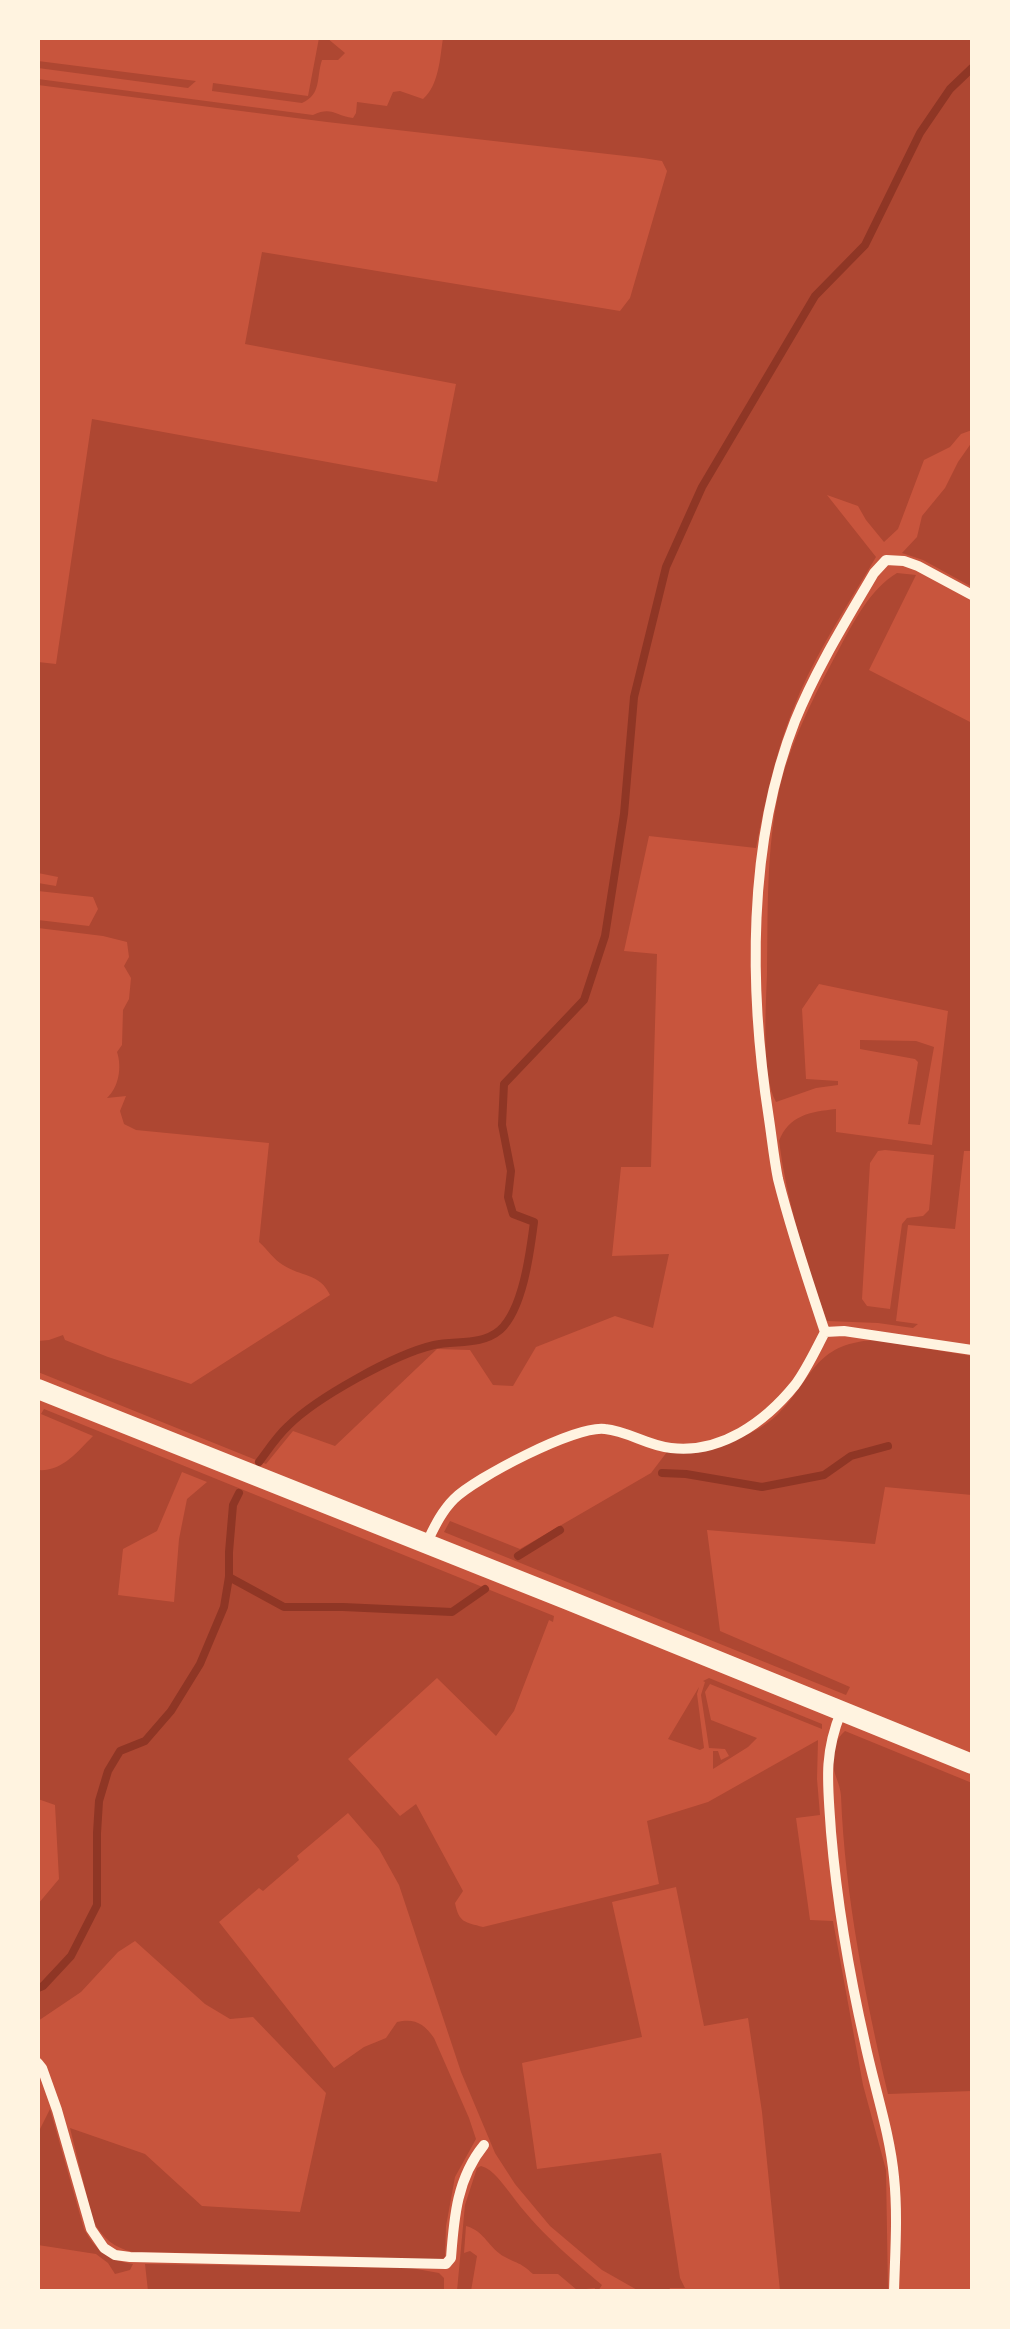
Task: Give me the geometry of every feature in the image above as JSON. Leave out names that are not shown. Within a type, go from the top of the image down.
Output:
[{"type":"main road","points":[[38,1390],[972,1764]]},
{"type":"street","points":[[426,1545],[443,1512],[457,1496],[476,1482],[568,1435],[603,1428],[665,1448],[700,1449],[747,1429],[771,1411],[797,1382],[825,1332],[786,1212],[765,1095],[756,949],[766,824],[795,721],[820,667],[874,573],[886,560],[904,561],[972,595]]},
{"type":"street","points":[[825,1332],[844,1331],[972,1350]]},
{"type":"street","points":[[841,1712],[831,1737],[827,1773],[834,1860],[854,1998],[894,2175],[894,2292]]},
{"type":"street","points":[[38,2063],[57,2110],[90,2228],[104,2248],[130,2258],[446,2264],[451,2258],[459,2191],[474,2157],[484,2145]]},
{"type":"shaded area","points":[[319,38],[327,38],[345,53],[338,60],[322,60],[316,90],[302,103],[212,91],[213,83],[308,96]]},
{"type":"shaded area","points":[[443,38],[972,38],[972,430],[924,460],[898,529],[884,542],[858,506],[827,495],[876,557],[817,657],[792,711],[756,848],[649,836],[624,951],[657,954],[651,1167],[621,1167],[612,1256],[669,1254],[653,1328],[615,1316],[536,1347],[513,1386],[493,1385],[470,1350],[437,1349],[335,1446],[293,1431],[266,1464],[38,1372],[38,1341],[63,1335],[65,1340],[108,1357],[191,1384],[330,1295],[321,1283],[280,1263],[259,1242],[269,1143],[136,1130],[124,1124],[120,1111],[126,1096],[107,1098],[118,1076],[123,1010],[129,999],[131,978],[124,966],[129,957],[127,942],[38,928],[38,920],[89,926],[98,909],[93,897],[38,891],[38,883],[56,886],[58,877],[38,873],[38,662],[56,664],[92,419],[437,482],[456,384],[245,344],[262,252],[620,311],[630,298],[667,171],[662,161],[643,158],[38,85],[38,79],[313,115],[329,111],[353,118],[357,102],[387,106],[393,92],[423,99],[436,79]]},
{"type":"shaded area","points":[[38,61],[196,81],[188,88],[38,68]]},
{"type":"shaded area","points":[[972,442],[972,587],[902,553],[917,537],[922,516],[945,488]]},
{"type":"shaded area","points":[[897,573],[916,575],[869,670],[972,723],[972,1151],[964,1151],[955,1229],[908,1225],[896,1321],[918,1324],[913,1328],[827,1321],[798,1232],[779,1141],[795,1120],[836,1109],[836,1132],[932,1145],[948,1011],[819,984],[802,1009],[806,1079],[838,1081],[838,1085],[776,1102],[768,1075],[766,1040],[770,859],[784,773],[804,719],[844,640],[863,607]],"holes":[[[885,1150],[934,1155],[929,1210],[923,1216],[907,1218],[902,1224],[890,1309],[867,1306],[862,1299],[870,1163],[878,1151]]]},
{"type":"shaded area","points":[[860,1040],[916,1041],[934,1047],[920,1125],[908,1124],[918,1062],[860,1049]]},
{"type":"shaded area","points":[[874,1340],[972,1356],[972,1495],[885,1487],[875,1544],[707,1530],[720,1631],[850,1687],[846,1695],[444,1532],[450,1521],[520,1549],[651,1473],[667,1452],[711,1446],[753,1432],[778,1414],[826,1356],[838,1348]]},
{"type":"shaded area","points":[[44,1409],[554,1616],[553,1622],[549,1620],[514,1711],[496,1736],[437,1678],[348,1759],[400,1816],[416,1804],[463,1891],[455,1903],[467,1922],[483,1927],[659,1884],[647,1821],[708,1802],[818,1740],[820,1815],[796,1818],[810,1920],[833,1921],[863,2085],[886,2170],[888,2291],[780,2291],[748,2018],[704,2026],[676,1887],[612,1902],[642,2037],[522,2063],[537,2169],[661,2153],[680,2278],[685,2288],[639,2291],[602,2270],[550,2226],[495,2153],[461,2072],[399,1885],[379,1849],[348,1813],[263,1891],[259,1888],[219,1922],[334,2068],[364,2047],[386,2038],[397,2022],[418,2023],[434,2038],[476,2139],[455,2177],[445,2257],[441,2260],[133,2252],[105,2237],[93,2221],[70,2128],[145,2154],[202,2206],[300,2212],[326,2093],[253,2017],[230,2019],[205,2004],[135,1941],[118,1952],[81,1992],[38,2021],[38,1904],[59,1879],[55,1805],[38,1799],[38,1470],[62,1464],[93,1436],[41,1414]],"holes":[[[182,1472],[207,1482],[187,1499],[174,1602],[118,1595],[123,1549],[157,1531]]]},
{"type":"shaded area","points":[[709,1678],[822,1724],[822,1729],[710,1684],[705,1692],[711,1720],[757,1738],[713,1769],[713,1751],[718,1751],[721,1760],[729,1756],[725,1749],[709,1748],[701,1695],[703,1681]]},
{"type":"shaded area","points":[[699,1687],[704,1748],[700,1750],[668,1739]]},
{"type":"shaded area","points":[[845,1731],[972,1783],[972,2091],[888,2094],[857,1946],[840,1791],[833,1764],[836,1743]]},
{"type":"shaded area","points":[[50,2109],[84,2229],[104,2253],[133,2264],[130,2270],[115,2274],[96,2254],[38,2245],[38,2133]]},
{"type":"shaded area","points":[[481,2166],[494,2173],[542,2231],[602,2285],[598,2291],[577,2290],[558,2274],[533,2274],[466,2226],[464,2253],[470,2251],[477,2256],[471,2291],[457,2291],[465,2205]]},
{"type":"shaded area","points":[[145,2264],[411,2268],[439,2273],[444,2278],[444,2292],[148,2291]]},
{"type":"waterway","points":[[259,1462],[288,1426],[336,1390],[418,1350],[493,1335],[508,1321],[524,1280],[534,1222],[513,1214],[508,1197],[511,1171],[502,1125],[504,1084],[584,1000],[605,936],[624,814],[634,697],[666,567],[702,487],[815,296],[865,245],[920,133],[950,89],[972,68]]},
{"type":"waterway","points":[[662,1473],[762,1487],[824,1475],[851,1456],[888,1446]]},
{"type":"waterway","points":[[38,1988],[71,1956],[97,1905],[99,1801],[108,1771],[120,1751],[145,1741],[171,1711],[200,1664],[224,1607],[233,1505],[239,1493]]},
{"type":"waterway","points":[[518,1556],[560,1530]]},
{"type":"waterway","points":[[229,1577],[284,1607],[452,1612],[485,1589]]}]
